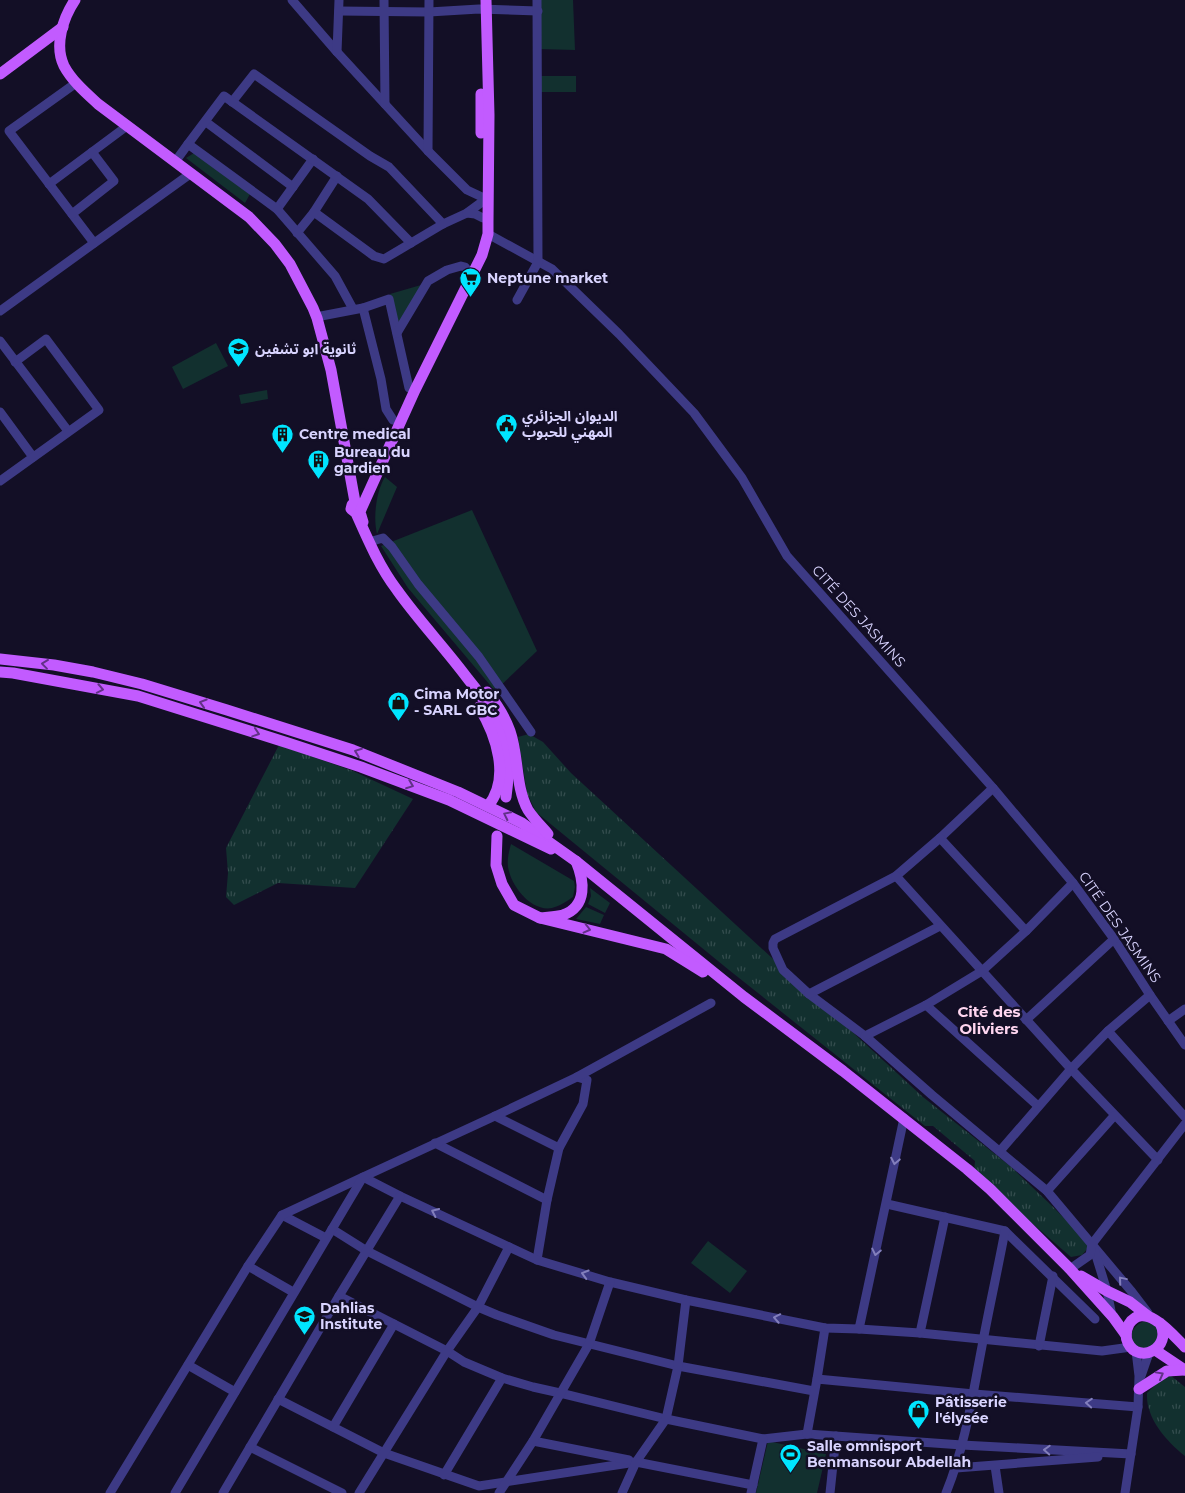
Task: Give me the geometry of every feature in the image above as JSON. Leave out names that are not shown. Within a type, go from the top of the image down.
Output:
[{"type":"main road","points":[[75,0],[69,10],[63,28],[59,49],[64,66],[76,82],[98,104],[249,217],[275,244],[290,264],[313,308],[331,370],[358,507],[369,542],[396,590],[418,618],[452,653],[498,707],[511,732],[521,793],[528,810],[538,824],[577,862],[583,886],[581,899],[578,904],[566,914],[557,917],[540,918]]},
{"type":"main road","points":[[358,507],[393,420],[468,271],[481,237],[483,218],[483,5]]},
{"type":"main road","points":[[358,507],[482,255],[488,234],[489,115],[483,5]]},
{"type":"main road","points":[[0,74],[63,28]]},
{"type":"main road","points":[[438,639],[480,694],[496,720],[503,736],[508,766],[506,798]]},
{"type":"main road","points":[[438,639],[485,716],[493,735],[498,754],[500,776],[496,795],[488,806]]},
{"type":"main road","points":[[0,659],[54,665],[93,672],[152,687],[353,750],[458,792],[522,823],[577,862],[744,997],[904,1118],[984,1184],[1070,1269],[1113,1318],[1134,1349],[1152,1351],[1185,1370]]},
{"type":"main road","points":[[0,672],[138,696],[361,767],[448,800],[577,862]]},
{"type":"main road","points":[[497,836],[496,865],[502,884],[514,905],[540,918],[666,949],[744,997]]},
{"type":"main road","points":[[1070,1269],[1130,1302],[1185,1347]]},
{"type":"main road","points":[[1126,1335],[1132,1321],[1142,1316],[1153,1319],[1164,1334],[1160,1346],[1152,1351]]},
{"type":"main road","points":[[1138,1389],[1167,1371],[1185,1370]]},
{"type":"street","points":[[292,0],[428,151],[467,190],[482,200],[467,213],[443,224],[387,258],[377,258],[314,212]]},
{"type":"street","points":[[337,52],[340,0]]},
{"type":"street","points":[[384,0],[385,104]]},
{"type":"street","points":[[428,151],[429,0]]},
{"type":"street","points":[[517,300],[538,262],[537,0]]},
{"type":"street","points":[[339,11],[429,12],[483,5],[538,10]]},
{"type":"street","points":[[232,102],[254,74],[370,156],[389,167],[443,224]]},
{"type":"street","points":[[76,82],[9,131],[94,243]]},
{"type":"street","points":[[175,162],[224,96],[368,199],[411,243]]},
{"type":"street","points":[[206,122],[293,187]]},
{"type":"street","points":[[49,184],[127,126]]},
{"type":"street","points":[[188,144],[277,209],[335,276],[358,308],[381,379],[386,409],[393,420]]},
{"type":"street","points":[[72,214],[114,181],[92,152]]},
{"type":"street","points":[[277,209],[313,159]]},
{"type":"street","points":[[0,311],[190,174]]},
{"type":"street","points":[[297,233],[314,212],[337,176]]},
{"type":"street","points":[[467,213],[483,218]]},
{"type":"street","name":"CITÉ DES JASMINS","points":[[488,234],[552,269],[619,334],[694,413],[742,478],[787,556],[1074,883],[1185,1045]]},
{"type":"street","points":[[398,333],[428,281],[447,270],[461,266],[465,267],[468,271]]},
{"type":"street","points":[[316,317],[389,299],[409,388]]},
{"type":"street","points":[[0,481],[98,410],[46,339],[15,362]]},
{"type":"street","points":[[0,341],[68,432]]},
{"type":"street","points":[[0,412],[33,457]]},
{"type":"street","points":[[369,542],[383,538],[392,547],[418,584],[479,657],[531,732]]},
{"type":"street","points":[[992,788],[940,838],[896,876],[775,939],[773,948],[783,970],[809,994],[865,1036],[932,1096],[1047,1191],[1153,1319]]},
{"type":"street","points":[[940,838],[1026,931]]},
{"type":"street","points":[[896,876],[1071,1070],[1158,1160]]},
{"type":"street","points":[[865,1036],[926,1005],[982,971],[1026,931],[1074,883]]},
{"type":"street","points":[[809,994],[940,926]]},
{"type":"street","points":[[1026,1020],[1114,939]]},
{"type":"street","points":[[1000,1151],[1038,1106],[1108,1031],[1150,995]]},
{"type":"street","points":[[110,1493],[248,1266],[282,1215],[576,1077],[711,1004]]},
{"type":"street","points":[[926,1005],[1038,1106]]},
{"type":"street","points":[[1168,1021],[1185,1009]]},
{"type":"street","points":[[1070,1269],[1090,1255],[1092,1244],[1185,1123],[1108,1031]]},
{"type":"street","points":[[537,1260],[547,1200],[559,1148],[583,1104],[587,1080],[576,1077]]},
{"type":"street","points":[[496,1116],[559,1148]]},
{"type":"street","points":[[1047,1191],[1114,1116]]},
{"type":"street","points":[[860,1329],[904,1118]]},
{"type":"street","points":[[435,1144],[547,1200]]},
{"type":"street","points":[[362,1176],[400,1196],[537,1260],[610,1282],[686,1300],[825,1328],[920,1333],[1102,1351],[1134,1349],[1139,1376],[1138,1407],[1125,1493]]},
{"type":"street","points":[[176,1493],[362,1176]]},
{"type":"street","points":[[226,1492],[278,1399],[400,1196]]},
{"type":"street","points":[[887,1204],[1005,1231],[1095,1319]]},
{"type":"street","points":[[282,1215],[326,1238]]},
{"type":"street","points":[[920,1333],[945,1217]]},
{"type":"street","points":[[332,1229],[367,1251],[478,1307],[554,1335],[678,1366],[814,1391]]},
{"type":"street","points":[[946,1493],[956,1468],[974,1394],[1005,1231]]},
{"type":"street","points":[[1092,1244],[1107,1291],[1113,1318]]},
{"type":"street","points":[[358,1493],[447,1351],[478,1307],[509,1247]]},
{"type":"street","points":[[248,1266],[294,1292]]},
{"type":"street","points":[[1039,1346],[1052,1276]]},
{"type":"street","points":[[499,1493],[589,1344],[610,1282]]},
{"type":"street","points":[[339,1296],[447,1351],[464,1362],[502,1378],[532,1388],[763,1439],[806,1434],[1131,1454]]},
{"type":"street","points":[[622,1493],[636,1462],[666,1419],[678,1366],[686,1300]]},
{"type":"street","points":[[333,1427],[394,1324]]},
{"type":"street","points":[[806,1434],[825,1328]]},
{"type":"street","points":[[1138,1389],[1146,1359],[1152,1351]]},
{"type":"street","points":[[188,1364],[235,1392]]},
{"type":"street","points":[[444,1475],[502,1378]]},
{"type":"street","points":[[817,1379],[1138,1407]]},
{"type":"street","points":[[278,1399],[384,1453],[480,1486],[636,1462]]},
{"type":"street","points":[[830,1493],[836,1436]]},
{"type":"street","points":[[532,1441],[636,1462],[752,1489],[763,1439]]},
{"type":"street","points":[[250,1447],[342,1493]]},
{"type":"street","points":[[956,1468],[1131,1454]]},
{"type":"street","points":[[995,1466],[999,1493]]},
{"type":"green space","points":[[538,0],[573,0],[575,50],[538,49]]},
{"type":"green space","points":[[540,76],[576,76],[576,92],[540,92]]},
{"type":"green space","points":[[194,153],[250,194],[245,203],[186,158]]},
{"type":"green space","points":[[421,285],[399,324],[390,294]]},
{"type":"green space","points":[[216,343],[228,366],[183,389],[172,367]]},
{"type":"green space","points":[[267,390],[268,399],[241,404],[239,395]]},
{"type":"green space","points":[[385,477],[397,487],[377,534],[375,520],[376,505],[379,490]]},
{"type":"green space","points":[[472,510],[537,651],[495,691],[408,588],[381,546]]},
{"type":"green space","points":[[529,734],[543,742],[571,773],[923,1097],[1010,1166],[1089,1243],[1082,1255],[1071,1257],[974,1173],[975,1161],[933,1126],[925,1126],[729,970],[536,812],[527,793],[518,737]]},
{"type":"green space","points":[[279,745],[353,771],[413,799],[355,888],[278,883],[234,905],[226,897],[228,873],[226,848]]},
{"type":"green space","points":[[511,844],[574,881],[573,897],[561,905],[552,908],[544,908],[530,902],[513,882],[510,874],[508,861]]},
{"type":"green space","points":[[590,888],[610,903],[605,913],[588,904],[591,896]]},
{"type":"green space","points":[[586,907],[604,915],[600,924],[576,919]]},
{"type":"green space","points":[[708,1241],[747,1271],[730,1293],[691,1263]]},
{"type":"green space","points":[[1145,1321],[1157,1327],[1158,1341],[1147,1349],[1134,1344],[1131,1336],[1134,1328]]},
{"type":"green space","points":[[1170,1375],[1185,1387],[1185,1456],[1168,1441],[1159,1429],[1151,1416],[1148,1405],[1147,1393],[1159,1381]]},
{"type":"green space","name":"Salle omnisport Benmansour Abdellah","points":[[768,1441],[826,1454],[817,1493],[756,1493]]},
{"type":"place","name":"Neptune market","points":[[471,297]]},
{"type":"place","name":"ثانوية ابو تشفين","points":[[239,368]]},
{"type":"place","name":"الديوان الجزائري المهني للحبوب","points":[[506,443]]},
{"type":"place","name":"Centre medical","points":[[283,453]]},
{"type":"place","name":"Bureau du gardien","points":[[318,479]]},
{"type":"place","name":"Cima Motor - SARL GBC","points":[[398,721]]},
{"type":"place","name":"Dahlias Institute","points":[[304,1335]]},
{"type":"place","name":"Pâtisserie l'élysée","points":[[919,1429]]},
{"type":"place","name":"Salle omnisport Benmansour Abdellah","points":[[791,1473]]},
{"type":"district","name":"Cité des Oliviers","points":[[989,1020]]}]
